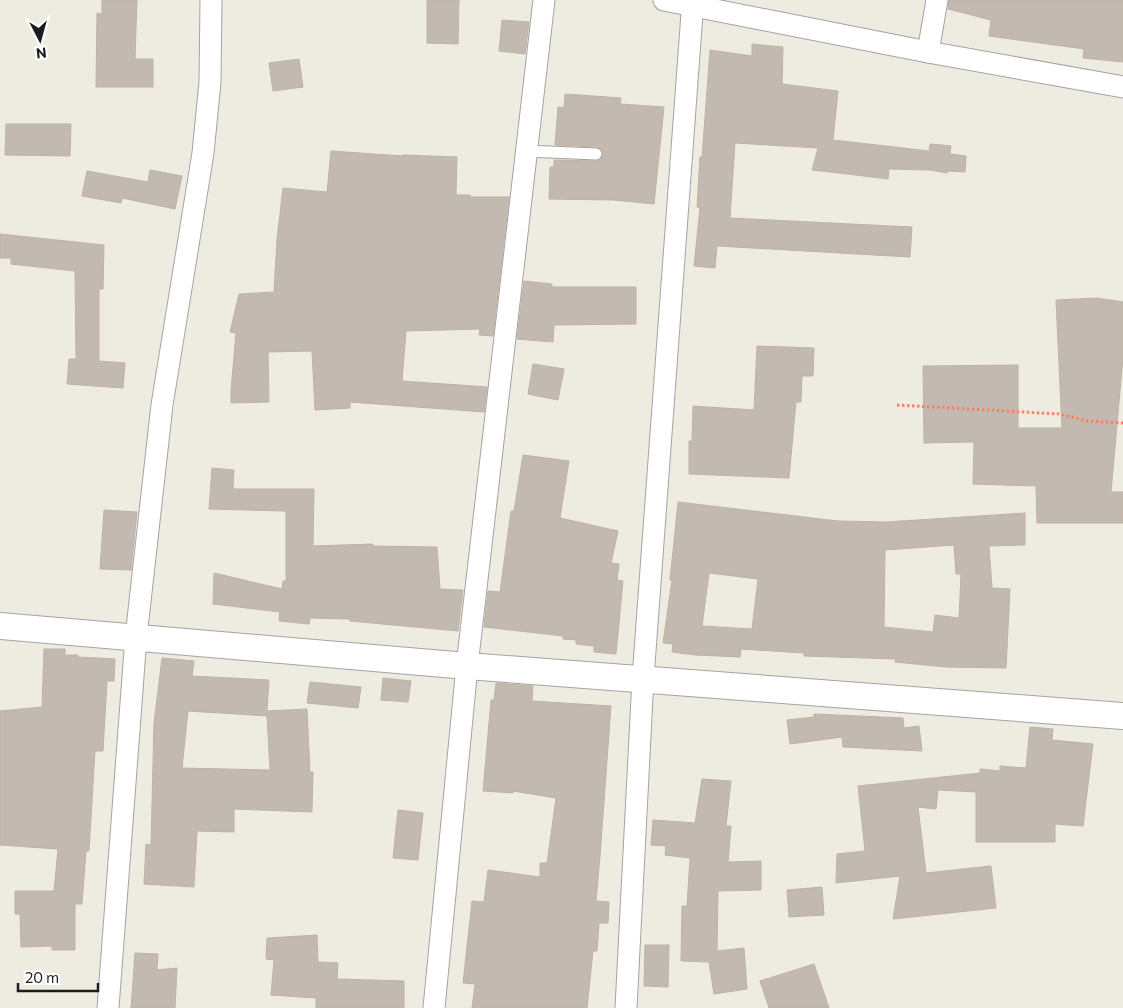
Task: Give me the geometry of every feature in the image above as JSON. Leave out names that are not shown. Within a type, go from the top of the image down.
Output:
[{"type":"street","points":[[108,1008],[136,637],[162,405],[203,153],[210,82],[212,0]]},
{"type":"street","points":[[434,1008],[467,666],[544,0]]},
{"type":"street","points":[[664,0],[693,3],[928,52],[1123,87]]},
{"type":"street","points":[[928,52],[937,0]]},
{"type":"street","points":[[626,1008],[643,678],[693,3]]},
{"type":"street","points":[[0,626],[467,666],[1123,716]]},
{"type":"lane","points":[[526,151],[596,154]]},
{"type":"path","points":[[897,405],[1059,414],[1088,421],[1123,422]]},
{"type":"building","points":[[102,0],[137,0],[135,59],[153,59],[153,87],[96,87],[97,13],[102,14]]},
{"type":"building","points":[[427,0],[459,0],[458,44],[427,43]]},
{"type":"building","points":[[949,0],[1123,0],[1123,62],[1083,58],[1084,49],[989,36],[991,20],[948,9]]},
{"type":"building","points":[[502,20],[529,22],[525,54],[499,51]]},
{"type":"building","points":[[752,44],[783,47],[782,84],[838,91],[833,140],[929,151],[930,144],[951,146],[950,154],[966,156],[965,172],[947,171],[947,173],[930,170],[889,169],[888,179],[812,170],[818,148],[735,143],[730,218],[912,227],[910,257],[717,246],[715,268],[694,266],[700,208],[697,207],[700,157],[702,157],[710,50],[752,56]]},
{"type":"building","points":[[299,59],[303,87],[273,91],[269,63]]},
{"type":"building","points":[[565,94],[621,98],[620,104],[664,107],[654,204],[613,200],[549,199],[550,167],[554,167],[554,160],[596,161],[600,160],[603,155],[602,150],[597,147],[555,145],[558,107],[564,108]]},
{"type":"building","points":[[6,124],[71,124],[70,156],[5,155]]},
{"type":"building","points":[[331,151],[403,156],[457,157],[456,195],[509,197],[493,336],[479,335],[480,329],[406,331],[402,381],[487,387],[484,412],[350,402],[350,408],[315,410],[312,351],[268,352],[269,402],[231,403],[236,333],[230,332],[239,294],[274,292],[277,239],[283,188],[327,192]]},
{"type":"building","points":[[150,170],[182,176],[175,209],[122,198],[121,203],[82,196],[87,171],[148,182]]},
{"type":"building","points":[[0,234],[104,245],[103,289],[99,289],[99,361],[125,363],[123,388],[67,384],[69,359],[76,359],[75,271],[11,264],[11,258],[0,258]]},
{"type":"building","points":[[524,281],[552,284],[552,287],[636,287],[636,324],[554,325],[553,342],[517,339]]},
{"type":"building","points":[[1097,298],[1123,302],[1123,357],[1111,492],[1123,492],[1123,523],[1037,523],[1036,486],[973,484],[974,442],[924,443],[923,366],[1018,365],[1018,428],[1062,428],[1056,300]]},
{"type":"building","points":[[757,346],[814,348],[813,376],[802,376],[801,402],[796,402],[789,478],[689,474],[689,441],[692,441],[693,406],[754,410]]},
{"type":"building","points":[[533,364],[564,369],[558,400],[528,394]]},
{"type":"building","points":[[523,455],[569,461],[560,518],[618,531],[611,563],[619,564],[617,580],[623,581],[616,654],[594,652],[594,646],[576,644],[576,640],[563,639],[563,636],[484,627],[488,591],[500,592],[511,511],[514,511]]},
{"type":"building","points":[[212,468],[234,470],[233,489],[314,489],[313,546],[373,544],[373,546],[437,547],[440,589],[463,590],[458,631],[350,621],[350,619],[310,618],[309,624],[279,621],[280,612],[213,604],[214,573],[282,589],[283,581],[286,581],[286,511],[209,509]]},
{"type":"building","points":[[678,502],[838,521],[886,522],[1025,513],[1025,545],[989,546],[992,588],[1010,589],[1006,668],[946,667],[895,662],[896,659],[804,656],[804,653],[741,649],[740,657],[672,652],[673,644],[663,643],[672,580],[670,580]],"holes":[[[954,545],[956,574],[961,574],[959,618],[935,615],[933,632],[884,627],[885,550]],[[709,573],[758,579],[752,629],[702,626]]]},
{"type":"building","points":[[104,510],[137,512],[131,570],[100,569]]},
{"type":"building","points":[[44,649],[65,649],[65,655],[78,655],[78,657],[115,659],[114,681],[107,681],[103,751],[95,751],[89,851],[86,851],[82,904],[75,904],[75,950],[52,950],[52,946],[21,947],[20,914],[15,914],[15,891],[54,891],[58,849],[0,845],[0,711],[42,707]]},
{"type":"building","points":[[162,658],[194,661],[192,676],[269,680],[267,711],[307,709],[310,772],[313,772],[312,812],[234,809],[234,832],[197,831],[194,887],[144,884],[146,844],[151,845],[154,723]],"holes":[[[188,711],[267,716],[270,770],[182,768]]]},
{"type":"building","points":[[383,678],[411,681],[408,702],[381,700]]},
{"type":"building","points":[[310,682],[361,687],[358,708],[307,703]]},
{"type":"building","points":[[496,683],[533,686],[532,701],[611,706],[596,901],[609,902],[608,923],[599,923],[597,951],[593,951],[587,1008],[472,1008],[475,984],[463,983],[472,901],[484,902],[488,870],[540,877],[540,863],[547,863],[556,798],[513,791],[513,793],[483,791],[491,700],[494,700]]},
{"type":"building","points":[[814,714],[903,718],[904,728],[919,726],[922,751],[843,747],[842,737],[790,744],[787,720],[814,717]]},
{"type":"building","points":[[1030,727],[1053,729],[1052,740],[1093,744],[1083,826],[1055,824],[1055,842],[976,842],[976,792],[938,790],[936,809],[918,807],[926,873],[991,866],[996,908],[893,919],[900,876],[836,883],[837,854],[865,851],[858,786],[980,773],[980,769],[1000,771],[1000,766],[1026,768]]},
{"type":"building","points":[[702,779],[731,781],[726,826],[731,826],[728,862],[761,861],[761,890],[718,891],[717,951],[744,948],[747,989],[714,994],[709,962],[681,961],[682,906],[687,906],[690,858],[665,855],[666,846],[651,845],[653,820],[695,823]]},
{"type":"building","points":[[398,810],[423,813],[418,860],[393,858]]},
{"type":"building","points":[[822,887],[824,915],[789,917],[787,890]]},
{"type":"building","points":[[317,935],[318,962],[338,963],[337,979],[404,981],[404,1008],[316,1008],[316,998],[271,995],[274,960],[266,959],[267,938]]},
{"type":"building","points":[[645,945],[669,945],[668,987],[644,986]]},
{"type":"building","points":[[135,953],[158,954],[157,970],[177,968],[175,1008],[131,1008]]},
{"type":"building","points":[[814,964],[829,1008],[769,1008],[760,981]]}]
